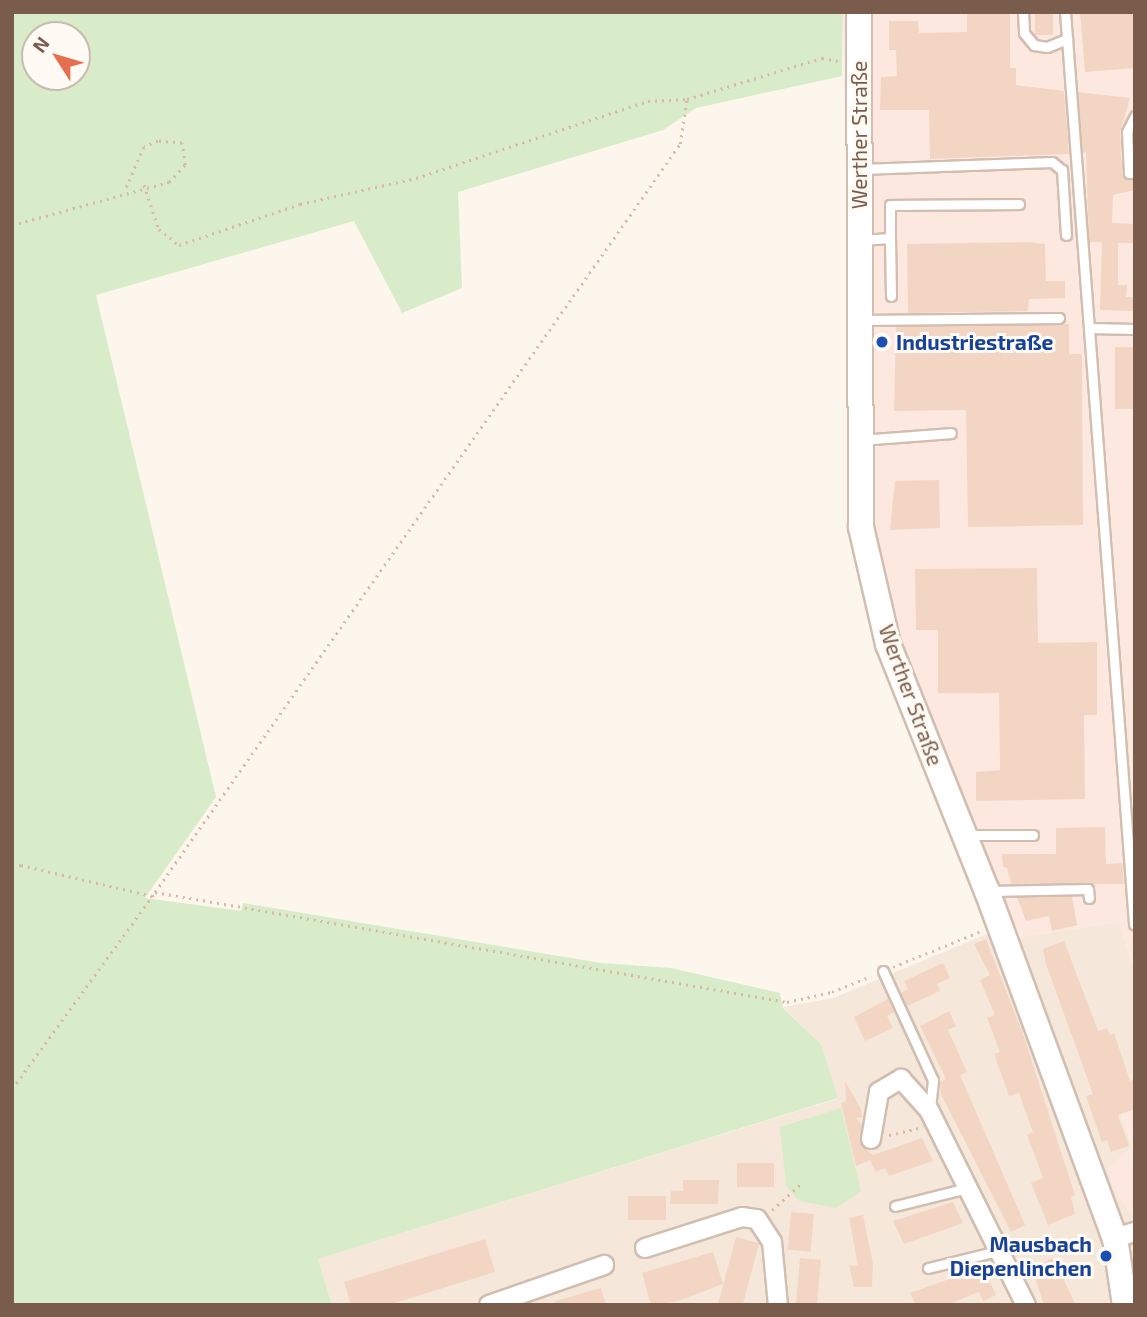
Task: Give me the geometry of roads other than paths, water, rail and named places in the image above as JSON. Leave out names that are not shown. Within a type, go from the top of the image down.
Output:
[{"type":"street","name":"Werther Straße","points":[[859,12],[861,527],[888,644],[1125,1235],[1128,1299]]},
{"type":"street","points":[[871,1139],[878,1092],[901,1079],[933,1117],[1026,1305]]},
{"type":"street","points":[[645,1248],[742,1217],[759,1221],[772,1242],[778,1305]]},
{"type":"street","points":[[489,1305],[604,1265]]},
{"type":"lane","points":[[1023,12],[1024,33],[1034,45],[1047,47],[1067,39]]},
{"type":"lane","points":[[1065,12],[1134,924]]},
{"type":"lane","points":[[1135,116],[1127,132],[1129,173],[1135,173]]},
{"type":"lane","points":[[859,169],[1052,162],[1062,170],[1066,235]]},
{"type":"lane","points":[[891,296],[890,205],[1019,204]]},
{"type":"lane","points":[[859,240],[890,238]]},
{"type":"lane","points":[[859,320],[1059,318]]},
{"type":"lane","points":[[1089,328],[1135,329]]},
{"type":"lane","points":[[860,440],[951,433]]},
{"type":"lane","points":[[964,835],[1033,835]]},
{"type":"lane","points":[[987,891],[1088,889],[1089,898]]},
{"type":"lane","points":[[883,971],[933,1080],[933,1117]]},
{"type":"lane","points":[[895,1206],[968,1188]]},
{"type":"lane","points":[[928,1268],[998,1251]]},
{"type":"place","name":"Industriestraße","points":[[882,342]]},
{"type":"place","name":"Mausbach Diepenlinchen","points":[[1106,1256]]}]
